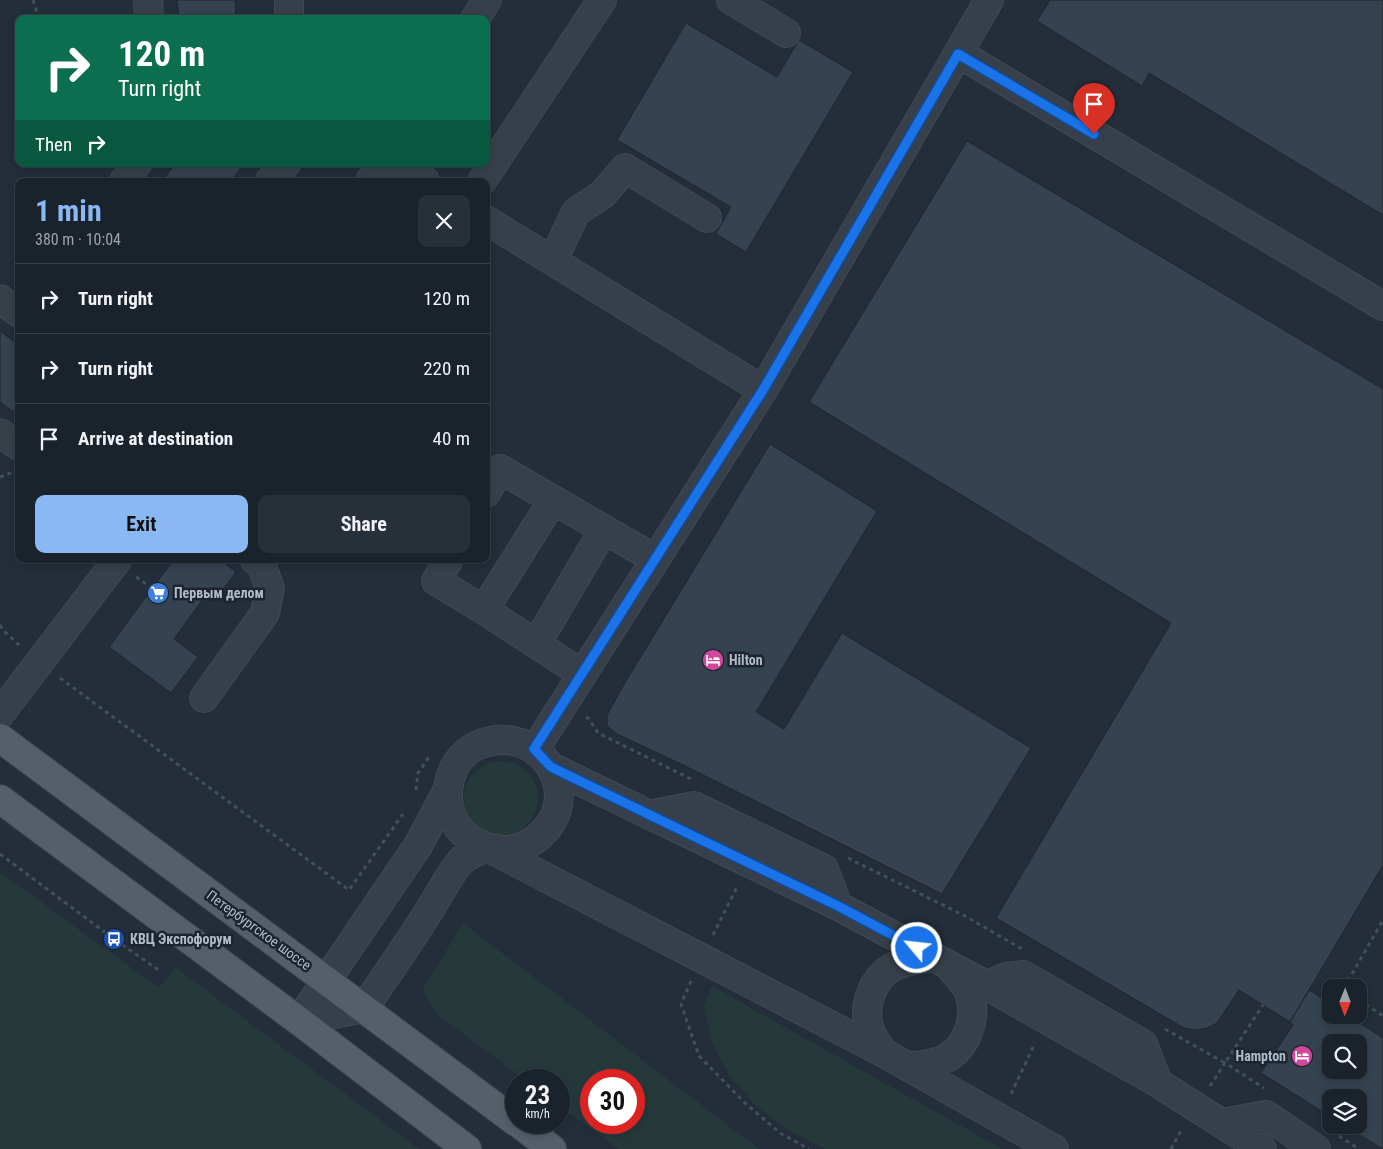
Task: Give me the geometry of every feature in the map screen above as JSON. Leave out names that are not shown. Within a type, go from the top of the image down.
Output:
[{"type":"main road","name":"Петербургское шоссе","points":[[0,738],[505,1114]]},
{"type":"main road","points":[[0,799],[299,1021],[467,1149]]},
{"type":"main road","name":"Петербургское шоссе","points":[[532,1134],[552,1149]]},
{"type":"street","points":[[148,0],[149,15]]},
{"type":"street","points":[[289,0],[289,15]]},
{"type":"street","points":[[478,15],[487,0]]},
{"type":"street","points":[[484,178],[602,0]]},
{"type":"street","points":[[731,0],[786,33]]},
{"type":"street","points":[[543,758],[582,674],[763,390],[989,0]]},
{"type":"street","points":[[958,54],[1383,306]]},
{"type":"street","points":[[126,178],[135,167]]},
{"type":"street","points":[[273,178],[283,167]]},
{"type":"street","points":[[372,178],[379,167]]},
{"type":"street","points":[[404,167],[421,178]]},
{"type":"street","points":[[553,260],[576,212],[603,194],[625,168],[707,218]]},
{"type":"street","points":[[490,222],[763,390]]},
{"type":"street","points":[[0,299],[15,309]]},
{"type":"street","points":[[0,433],[15,443]]},
{"type":"street","points":[[490,486],[500,469],[655,559]]},
{"type":"street","points":[[484,610],[553,500]]},
{"type":"street","points":[[537,643],[604,529]]},
{"type":"street","points":[[0,714],[115,563]]},
{"type":"street","points":[[204,698],[265,613],[270,588],[260,563]]},
{"type":"street","points":[[447,563],[436,581],[537,643],[582,674]]},
{"type":"street","points":[[299,1021],[419,844],[447,791],[451,775],[459,760],[472,749],[486,742],[503,739],[520,742],[543,758],[649,815],[838,906],[986,985],[1158,1083],[1262,1149]]},
{"type":"street","points":[[299,1021],[364,1008],[426,917],[460,861],[474,852],[489,848],[505,850],[521,847],[536,839],[547,828],[555,814],[558,798],[557,782],[543,758]]},
{"type":"street","points":[[447,791],[448,806],[454,821],[463,833],[475,842],[909,1066],[1054,1149]]},
{"type":"street","points":[[884,1053],[870,1030],[867,1012],[870,994],[879,979],[893,967],[911,960],[939,960],[959,978],[968,991],[972,1007],[971,1024],[966,1039],[955,1052],[941,1061],[909,1066]]},
{"type":"street","points":[[986,985],[1007,977],[1023,975],[1142,1044],[1158,1083]]},
{"type":"street","points":[[1222,1123],[1266,1115],[1316,1149]]},
{"type":"path","points":[[33,0],[38,15]]},
{"type":"path","points":[[0,477],[15,471]]},
{"type":"path","points":[[0,854],[160,971]]},
{"type":"path","points":[[1349,979],[1383,920]]},
{"type":"path","points":[[1368,1006],[1383,1016]]},
{"type":"path","points":[[999,1118],[1047,1019]]},
{"type":"green space","points":[[501,761],[515,764],[527,772],[535,784],[538,798],[535,812],[527,824],[515,832],[501,835],[487,832],[475,824],[467,812],[464,798],[467,784],[475,772],[487,764]]},
{"type":"green space","points":[[0,872],[159,988],[175,967],[419,1149],[0,1149]]},
{"type":"green space","points":[[463,923],[759,1149],[618,1149],[598,1134],[645,1134],[645,1069],[580,1069],[580,1121],[570,1113],[570,1069],[510,1069],[434,1012],[423,989]]},
{"type":"green space","points":[[712,985],[1002,1149],[825,1149],[787,1129],[757,1107],[729,1075],[712,1043],[704,1007]]},
{"type":"building","points":[[177,0],[235,0],[236,15],[179,15]]},
{"type":"building","points":[[1050,0],[1383,0],[1383,215],[1149,73],[1142,86],[1037,21]]},
{"type":"building","points":[[686,23],[777,77],[799,40],[853,72],[746,252],[716,234],[731,207],[617,140]]},
{"type":"building","points":[[967,141],[1383,389],[1383,865],[1290,1022],[1239,990],[1217,1023],[1207,1028],[1196,1030],[1184,1028],[996,918],[1171,623],[809,402]]},
{"type":"building","points":[[173,167],[242,167],[233,178],[164,178]]},
{"type":"building","points":[[0,331],[15,342],[15,413],[0,402]]},
{"type":"building","name":"Hilton","points":[[770,444],[877,511],[756,712],[784,729],[842,633],[1031,748],[942,894],[617,734],[607,726],[607,715],[623,686]]},
{"type":"building","points":[[171,563],[224,563],[236,572],[214,601],[206,595],[174,639],[198,657],[171,693],[109,647]]},
{"type":"building","name":"Hampton","points":[[1309,990],[1322,998],[1322,1024],[1362,1024],[1383,1038],[1383,1149],[1358,1134],[1367,1134],[1367,1089],[1322,1089],[1322,1111],[1261,1073],[1293,1025],[1290,1022]]},
{"type":"place","name":"Первым делом","points":[[158,593]]},
{"type":"place","name":"Hilton","points":[[713,660]]},
{"type":"place","name":"КВЦ Экспофорум","points":[[114,939]]},
{"type":"place","name":"Hampton","points":[[1302,1056]]},
{"type":"route","points":[[917,948],[838,906],[551,767],[534,749],[763,390],[958,54],[1094,134]]}]
